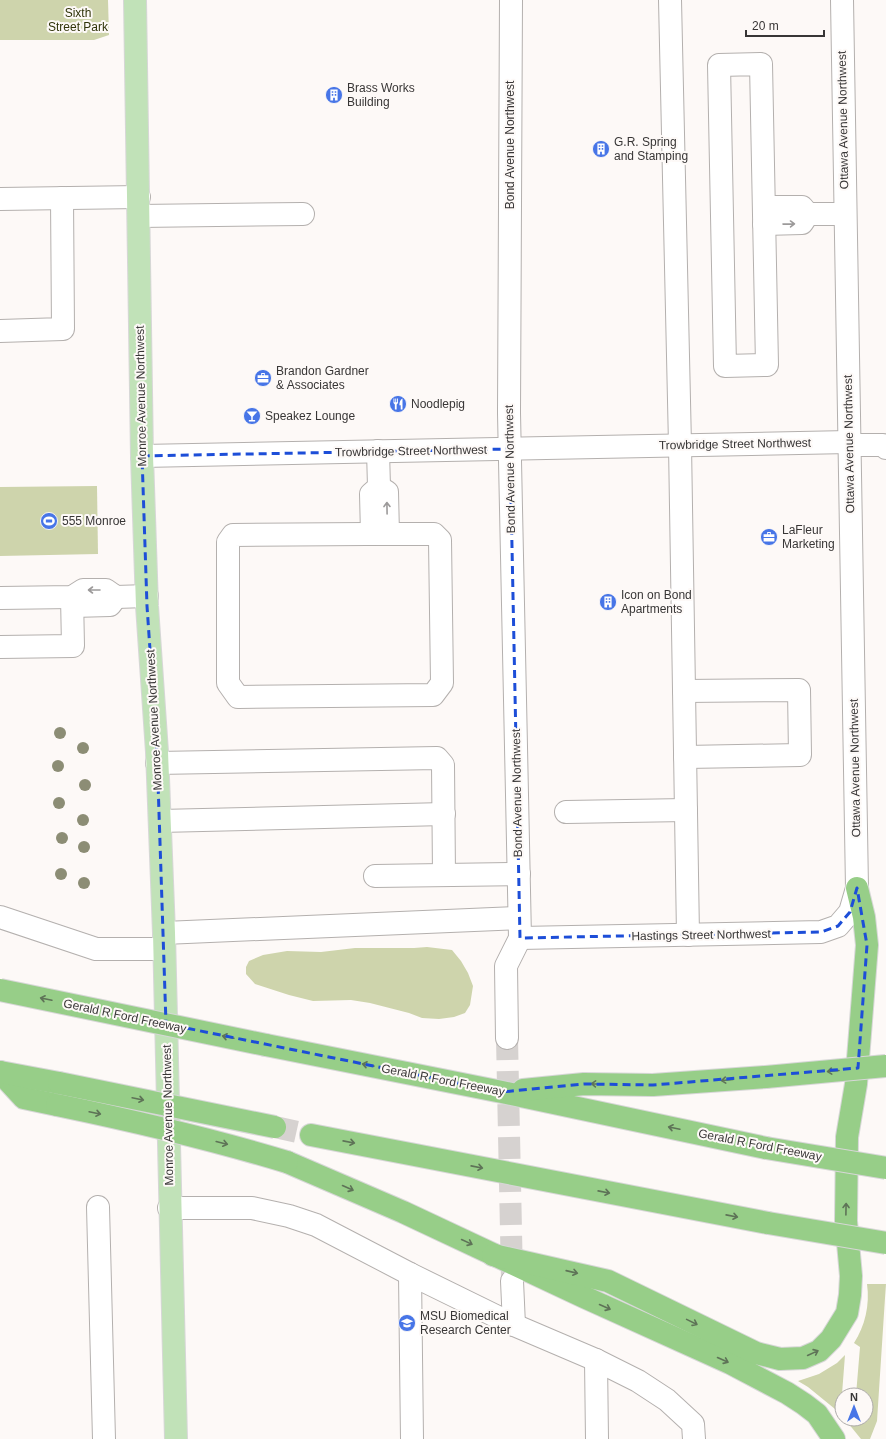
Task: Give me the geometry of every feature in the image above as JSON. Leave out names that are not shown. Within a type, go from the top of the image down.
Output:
[{"type":"highway","points":[[494,1255],[608,1281],[756,1353],[780,1359],[803,1358],[819,1351],[831,1339],[847,1313],[850,1295],[846,1220],[847,1137],[856,1084],[867,945],[864,916],[857,888]]},
{"type":"highway","name":"Gerald R Ford Freeway","points":[[0,990],[502,1092],[766,1148],[886,1168]]},
{"type":"highway","points":[[502,1092],[584,1084],[653,1085],[766,1077],[886,1066]]},
{"type":"highway","points":[[0,1072],[24,1098],[135,1122],[243,1148],[287,1162],[403,1212],[730,1364],[787,1393],[817,1414],[834,1439]]},
{"type":"highway","points":[[0,1072],[275,1127]]},
{"type":"highway","points":[[311,1135],[768,1223],[886,1243]]},
{"type":"main road","name":"Monroe Avenue Northwest","points":[[135,0],[142,456],[147,596],[160,821],[176,1439]]},
{"type":"street","name":"Bond Avenue Northwest","points":[[511,0],[510,449],[520,928]]},
{"type":"street","points":[[670,0],[680,445],[688,935]]},
{"type":"street","name":"Ottawa Avenue Northwest","points":[[842,0],[844,214],[857,888]]},
{"type":"street","points":[[761,64],[764,215],[767,365],[725,366],[719,65],[761,64]]},
{"type":"street","points":[[0,331],[64,329],[62,198]]},
{"type":"street","points":[[0,199],[62,198],[139,207],[303,214]]},
{"type":"street","points":[[764,215],[802,224],[808,214],[844,214]]},
{"type":"street","name":"Trowbridge Street Northwest","points":[[142,456],[680,445],[885,445]]},
{"type":"street","points":[[378,452],[379,487],[387,492],[380,534]]},
{"type":"street","points":[[380,534],[434,534],[440,540],[442,683],[433,695],[238,697],[228,683],[228,542],[233,535],[380,534]]},
{"type":"street","points":[[0,647],[73,646],[73,601],[83,590],[106,590],[116,596],[147,596]]},
{"type":"street","points":[[0,598],[73,601]]},
{"type":"street","points":[[684,691],[800,690],[800,756],[685,757]]},
{"type":"street","points":[[157,763],[437,758],[443,765],[444,875]]},
{"type":"street","points":[[566,812],[686,810]]},
{"type":"street","points":[[160,821],[444,814]]},
{"type":"street","points":[[375,876],[518,874]]},
{"type":"street","name":"Hastings Street Northwest","points":[[0,917],[96,949],[164,941],[520,928],[688,935],[821,932],[838,926],[850,912],[857,888]]},
{"type":"street","points":[[507,1038],[506,966],[520,928]]},
{"type":"street","points":[[98,1207],[104,1439]]},
{"type":"street","points":[[169,1208],[252,1208],[289,1216],[316,1225],[410,1274],[514,1325],[596,1360],[638,1381],[667,1400],[693,1424],[694,1439]]},
{"type":"street","points":[[410,1274],[412,1439]]},
{"type":"street","points":[[512,1281],[514,1325]]},
{"type":"street","points":[[596,1360],[597,1439]]},
{"type":"highlighted area","points":[[510,449],[520,938],[821,932],[838,926],[850,912],[857,888],[867,945],[858,1068],[653,1085],[584,1084],[502,1092],[166,1024],[157,752],[147,606],[142,456]]},
{"type":"green space","name":"Sixth Street Park","points":[[0,0],[108,0],[109,35],[94,40],[0,40]]},
{"type":"green space","name":"555 Monroe","points":[[97,486],[98,554],[0,556],[0,487]]},
{"type":"green space","points":[[427,947],[452,950],[468,973],[473,986],[470,1005],[465,1013],[454,1017],[439,1019],[422,1018],[409,1013],[370,1003],[351,1000],[313,1001],[255,984],[246,974],[246,967],[249,961],[263,955],[287,951],[321,952],[355,948]]},
{"type":"green space","points":[[867,1284],[886,1284],[877,1421],[870,1439],[861,1439],[851,1427],[874,1427],[874,1387],[857,1387],[860,1347],[854,1343],[861,1330],[866,1315],[868,1292]]},
{"type":"green space","points":[[845,1355],[843,1387],[834,1387],[834,1408],[808,1387],[798,1381],[819,1374],[837,1363]]},
{"type":"tunnel","points":[[507,1038],[512,1279]]},
{"type":"tunnel","points":[[275,1127],[311,1135]]},
{"type":"place","name":"Brass Works Building","points":[[334,95]]},
{"type":"place","name":"G.R. Spring and Stamping","points":[[601,149]]},
{"type":"place","name":"Brandon Gardner & Associates","points":[[263,378]]},
{"type":"place","name":"Noodlepig","points":[[398,404]]},
{"type":"place","name":"Speakez Lounge","points":[[252,416]]},
{"type":"place","name":"555 Monroe","points":[[49,521]]},
{"type":"place","name":"LaFleur Marketing","points":[[769,537]]},
{"type":"place","name":"Icon on Bond Apartments","points":[[608,602]]},
{"type":"place","name":"MSU Biomedical Research Center","points":[[407,1323]]}]
